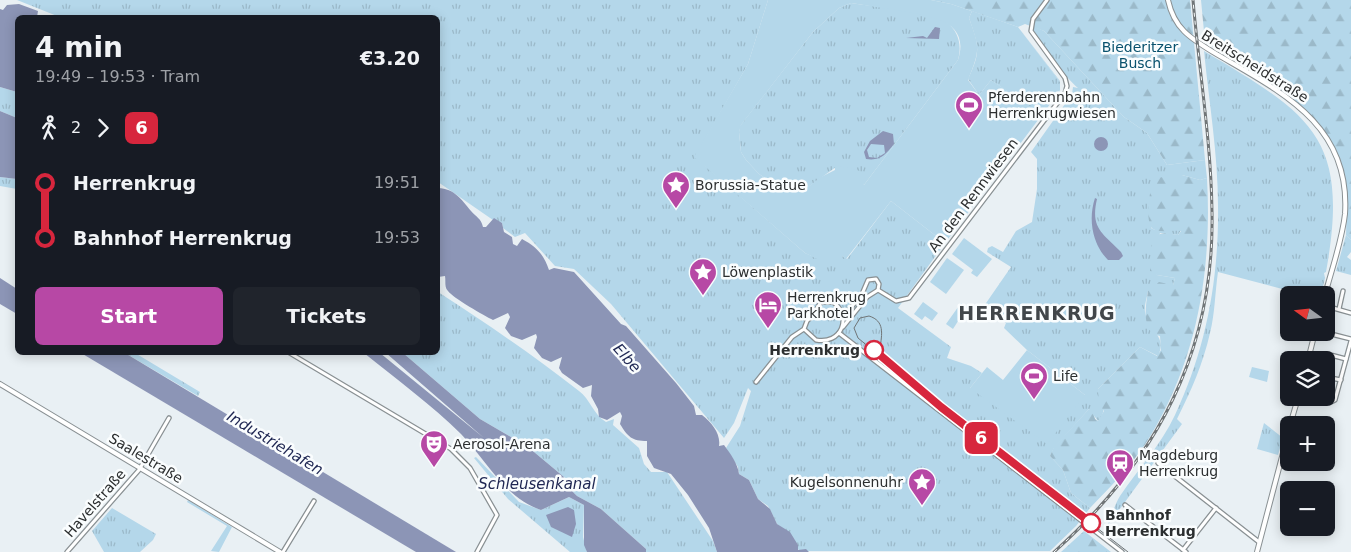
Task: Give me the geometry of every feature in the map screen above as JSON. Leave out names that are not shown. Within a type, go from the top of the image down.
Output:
[{"type":"street","name":"An den Rennwiesen","points":[[878,290],[896,301],[902,302],[909,298],[1065,93],[1067,86],[1065,78],[1031,31],[1033,19],[1047,0]]},
{"type":"street","name":"Breitscheidstraße","points":[[1168,0],[1173,18],[1186,35],[1297,103],[1315,119],[1331,141],[1341,167],[1346,204],[1342,229],[1327,286]]},
{"type":"street","points":[[804,329],[813,338],[820,341],[830,339],[840,331],[866,297],[878,290],[879,284],[876,279],[868,280],[862,294],[844,316],[840,331]]},
{"type":"street","points":[[1338,309],[1344,291]]},
{"type":"street","points":[[756,382],[792,337],[804,329],[808,320],[814,315],[822,301],[834,302],[841,309],[844,316]]},
{"type":"street","points":[[1335,308],[1351,313]]},
{"type":"street","points":[[840,331],[1122,552]]},
{"type":"street","points":[[1335,335],[1351,340],[1335,398]]},
{"type":"street","points":[[293,355],[458,454],[470,468],[496,510],[497,515],[496,521],[477,552]]},
{"type":"street","points":[[1335,356],[1346,359]]},
{"type":"street","points":[[1335,379],[1340,380]]},
{"type":"street","name":"Saalestraße","points":[[0,384],[282,552]]},
{"type":"street","name":"Havelstraße","points":[[67,552],[140,468],[169,418]]},
{"type":"street","points":[[1158,462],[1259,542]]},
{"type":"street","points":[[1256,552],[1280,464]]},
{"type":"street","points":[[282,552],[314,502]]},
{"type":"street","points":[[1125,505],[1184,551],[1216,508]]},
{"type":"green space","points":[[17,0],[768,0],[748,64],[695,157],[805,253],[821,260],[821,256],[842,256],[847,259],[891,201],[945,243],[898,308],[951,347],[947,358],[971,366],[982,373],[970,388],[1085,395],[1027,350],[1004,328],[1006,323],[984,306],[1011,267],[987,252],[988,248],[992,246],[1003,252],[1016,231],[1032,222],[1037,189],[1037,159],[1031,152],[1072,94],[1073,87],[1078,88],[1058,68],[1043,49],[1033,26],[1044,31],[1124,117],[1147,133],[1167,165],[1205,160],[1207,178],[1200,180],[1182,175],[1151,228],[1155,230],[1181,230],[1178,235],[1160,233],[1151,256],[1157,275],[1175,278],[1173,285],[1148,291],[1145,304],[1147,318],[1161,343],[1158,356],[1140,347],[1098,389],[1103,413],[1098,421],[1089,409],[1054,448],[1050,456],[1063,470],[1071,493],[1090,508],[1076,526],[1050,551],[799,551],[794,539],[777,524],[768,506],[758,499],[749,480],[739,474],[738,467],[726,448],[740,426],[751,391],[748,388],[734,423],[724,438],[611,304],[574,269],[555,266],[525,233],[515,237],[503,228],[502,223],[493,220],[440,183],[440,15],[54,15]]},
{"type":"green space","name":"Pferderennbahn Herrenkrugwiesen","points":[[768,0],[931,0],[972,11],[969,18],[977,49],[975,62],[968,80],[979,95],[991,80],[1039,112],[1060,91],[945,243],[891,201],[846,259],[842,256],[822,256],[821,261],[805,253],[694,157],[748,64]],"holes":[[[851,3],[924,15],[945,22],[959,36],[958,60],[864,185],[860,171],[835,165],[835,170],[821,177],[804,190],[786,192],[759,174],[746,160],[741,152],[739,132],[741,125],[813,32],[839,8]]]},
{"type":"green space","name":"Biederitzer Busch","points":[[931,0],[1190,0],[1205,160],[1167,165],[1147,133],[1124,117],[1044,31],[1025,24],[1018,27],[951,4]]},
{"type":"green space","name":"Biederitzer Busch","points":[[1201,0],[1351,0],[1351,240],[1346,235],[1345,196],[1337,164],[1324,137],[1307,114],[1286,94],[1205,42]]},
{"type":"green space","points":[[851,3],[915,12],[946,22],[957,34],[960,49],[958,60],[864,185],[861,180],[836,167],[804,190],[786,192],[759,174],[746,160],[741,152],[740,126],[813,32],[839,8]]},
{"type":"green space","points":[[972,11],[1018,27],[1060,82],[1060,90],[1039,113],[991,80],[979,95],[968,79],[977,55],[977,43],[969,18]]},
{"type":"green space","points":[[1018,27],[1060,81],[1060,82]]},
{"type":"green space","points":[[1204,51],[1271,93],[1295,112],[1314,134],[1326,158],[1332,189],[1332,226],[1323,286],[1280,286],[1280,288],[1218,272],[1210,333],[1196,377],[1177,419],[1182,424],[1106,528],[1120,496],[1169,426],[1186,390],[1195,365],[1208,313],[1216,260],[1218,187]]},
{"type":"green space","points":[[1249,70],[1290,94],[1306,106],[1326,129],[1337,153],[1316,118],[1305,107],[1258,78]]},
{"type":"green space","points":[[0,87],[15,91],[15,117],[0,111]]},
{"type":"green space","points":[[1337,153],[1343,173],[1346,204],[1345,214],[1344,186]]},
{"type":"green space","points":[[1182,175],[1200,180],[1207,178],[1208,212],[1204,278],[1191,343],[1167,405],[1145,445],[1115,482],[1090,508],[1071,493],[1063,470],[1050,456],[1054,447],[1089,409],[1093,411],[1095,419],[1098,421],[1104,411],[1099,404],[1098,389],[1140,347],[1157,356],[1161,350],[1160,336],[1153,334],[1147,325],[1148,291],[1159,282],[1173,285],[1175,278],[1157,275],[1150,271],[1151,246],[1155,235],[1166,233],[1178,235],[1181,231],[1153,229],[1150,225],[1148,212],[1154,178]]},
{"type":"green space","points":[[0,177],[15,179],[15,189],[0,186]]},
{"type":"green space","points":[[1345,214],[1344,228],[1335,268],[1336,251]]},
{"type":"green space","points":[[1346,235],[1351,240],[1351,252],[1347,257],[1351,260],[1351,275],[1336,271]]},
{"type":"green space","points":[[964,238],[992,259],[977,277],[971,273],[973,270],[952,254]]},
{"type":"green space","points":[[947,258],[964,270],[946,294],[930,282]]},
{"type":"green space","points":[[440,293],[474,315],[579,391],[606,422],[614,419],[613,425],[639,448],[644,464],[651,472],[667,472],[713,541],[717,552],[646,552],[646,549],[601,509],[577,496],[566,485],[564,477],[528,447],[480,419],[405,355],[440,355]]},
{"type":"green space","points":[[923,302],[938,313],[932,321],[925,316],[922,320],[914,314]]},
{"type":"green space","points":[[961,303],[967,307],[953,329],[946,324]]},
{"type":"green space","name":"Life","points":[[1027,350],[1085,395],[1047,444],[970,388],[987,367],[1003,380]]},
{"type":"green space","points":[[128,355],[138,355],[200,392],[198,396]]},
{"type":"green space","points":[[1252,367],[1269,371],[1267,382],[1249,377]]},
{"type":"green space","points":[[1264,423],[1280,436],[1280,448],[1278,455],[1257,449]]},
{"type":"green space","points":[[476,457],[519,502],[541,510],[569,497],[584,505],[583,537],[587,552],[570,552],[508,499],[474,458]]},
{"type":"green space","points":[[188,500],[232,527],[219,552],[211,551],[227,526],[187,502]]},
{"type":"green space","points":[[112,508],[156,534],[153,540],[140,552],[104,552],[92,531]]},
{"type":"green space","points":[[1084,531],[1111,552],[1061,552]]},
{"type":"water","points":[[19,4],[38,11],[37,15],[15,15],[15,91],[0,87],[0,9],[3,10],[7,5]]},
{"type":"water","points":[[935,27],[940,28],[939,39],[906,38],[923,36],[927,38]]},
{"type":"water","points":[[0,111],[15,117],[15,179],[0,177]]},
{"type":"water","points":[[883,131],[893,134],[894,144],[888,151],[879,158],[866,159],[864,152],[870,141]],"holes":[[[871,144],[884,145],[885,153],[877,158],[869,157],[867,150]]]},
{"type":"water","points":[[1098,137],[1104,137],[1108,144],[1104,151],[1098,151],[1094,147],[1094,141]]},
{"type":"water","name":"Elbe","points":[[440,188],[449,190],[457,195],[480,220],[483,227],[486,227],[494,218],[502,223],[504,232],[512,237],[513,244],[517,246],[522,239],[532,245],[545,260],[549,270],[554,268],[574,272],[621,324],[626,326],[676,383],[694,406],[696,415],[702,415],[712,425],[719,437],[719,446],[724,445],[731,455],[739,474],[749,480],[758,499],[770,509],[777,524],[790,532],[798,545],[798,550],[806,549],[809,552],[717,552],[709,528],[688,495],[671,474],[654,468],[647,456],[647,441],[634,439],[628,435],[620,424],[622,416],[620,412],[607,420],[599,417],[598,409],[591,396],[592,385],[583,388],[562,373],[559,368],[562,357],[551,362],[542,358],[534,348],[536,334],[522,340],[511,336],[505,328],[510,317],[508,313],[493,320],[469,307],[448,291],[445,276],[440,277]]},
{"type":"water","points":[[1095,198],[1097,199],[1095,217],[1097,224],[1104,235],[1121,252],[1123,256],[1119,260],[1108,260],[1098,247],[1092,223]]},
{"type":"water","points":[[0,278],[15,288],[15,313],[0,304]]},
{"type":"water","points":[[84,355],[128,355],[456,552],[416,552]]},
{"type":"water","name":"Schleusenkanal","points":[[366,355],[382,355],[484,438],[388,355],[405,355],[480,419],[528,447],[564,477],[566,485],[577,496],[601,509],[646,549],[646,552],[587,552],[584,545],[584,505],[569,497],[541,510],[528,505],[507,488],[461,434]]},
{"type":"water","points":[[568,507],[574,510],[576,524],[572,537],[551,527],[546,515]]},
{"type":"tram line","points":[[880,348],[881,329],[878,321],[869,316],[860,318],[854,328],[858,338],[941,407],[1128,552]]},
{"type":"tram line","name":"6","points":[[874,350],[941,407],[1091,523]]},
{"type":"railway","points":[[1054,552],[1090,517],[1123,480],[1150,441],[1173,400],[1190,356],[1203,310],[1210,262],[1212,211],[1207,131],[1193,0]]},
{"type":"place","name":"Pferderennbahn Herrenkrugwiesen","points":[[969,129]]},
{"type":"place","name":"Borussia-Statue","points":[[676,209]]},
{"type":"place","name":"Löwenplastik","points":[[703,296]]},
{"type":"place","name":"Herrenkrug Parkhotel","points":[[768,329]]},
{"type":"place","name":"Herrenkrug","points":[[874,350]]},
{"type":"place","name":"Life","points":[[1034,400]]},
{"type":"place","name":"Aerosol-Arena","points":[[434,468]]},
{"type":"place","name":"Magdeburg Herrenkrug","points":[[1120,487]]},
{"type":"place","name":"Kugelsonnenuhr","points":[[922,506]]},
{"type":"place","name":"Bahnhof Herrenkrug","points":[[1091,523]]},
{"type":"district","name":"HERRENKRUG","points":[[1037,313]]},
{"type":"water label","name":"Industriehafen","points":[[275,443]]}]
